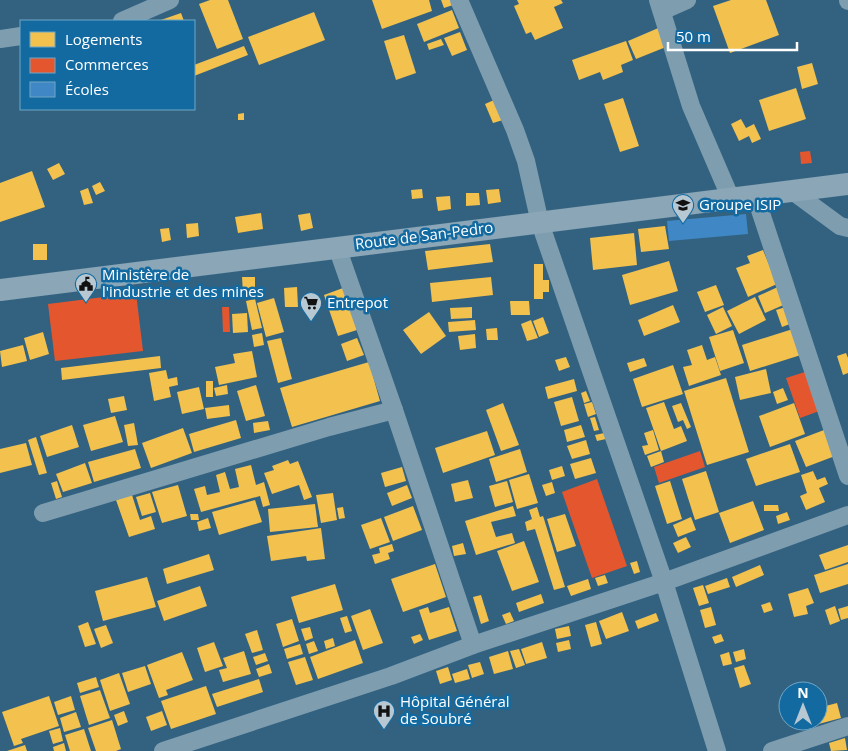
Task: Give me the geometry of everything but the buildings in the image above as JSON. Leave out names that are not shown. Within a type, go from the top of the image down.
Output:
[{"type":"main road","name":"Route de San-Pedro","points":[[0,290],[848,184]]},
{"type":"street","points":[[124,20],[170,0]]},
{"type":"street","points":[[459,0],[515,130],[526,161],[540,222],[664,582],[717,751]]},
{"type":"street","points":[[688,0],[660,6],[691,106],[731,199]]},
{"type":"street","points":[[0,39],[20,36]]},
{"type":"street","points":[[791,190],[840,226],[848,228]]},
{"type":"street","points":[[755,195],[848,476]]},
{"type":"street","points":[[337,247],[473,645]]},
{"type":"street","points":[[43,513],[329,427],[394,410]]},
{"type":"street","points":[[163,751],[391,676],[473,645],[664,582],[848,515]]},
{"type":"street","points":[[772,751],[848,726]]},
{"type":"place","name":"Groupe ISIP","points":[[683,224]]},
{"type":"place","name":"Ministère de l'industrie et des mines","points":[[86,303]]},
{"type":"place","name":"Entrepot","points":[[311,322]]},
{"type":"place","name":"Hôpital Général de Soubré","points":[[384,730]]}]
